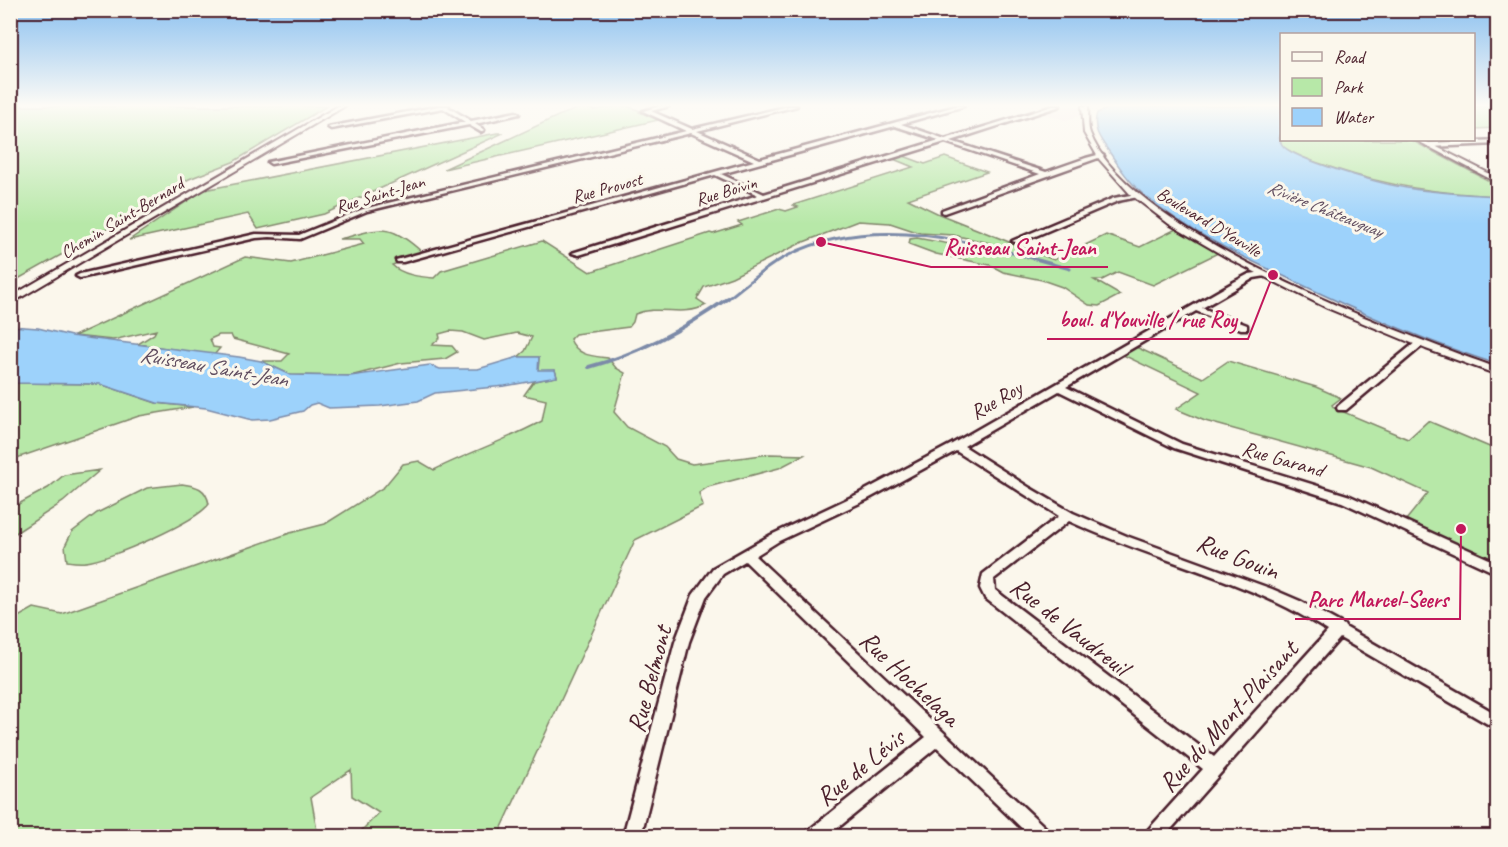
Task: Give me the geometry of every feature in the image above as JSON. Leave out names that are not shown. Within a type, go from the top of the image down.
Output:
[{"type":"street","name":"Chemin Saint-Bernard","points":[[10,301],[275,146]]},
{"type":"street","points":[[271,162],[355,146]]},
{"type":"street","name":"Rue Saint-Jean","points":[[80,276],[261,235],[300,237],[374,208],[633,146]]},
{"type":"street","points":[[721,146],[759,162]]},
{"type":"street","name":"Rue Provost","points":[[400,260],[818,146]]},
{"type":"street","name":"Rue Boivin","points":[[576,252],[926,146]]},
{"type":"street","points":[[961,146],[1046,174]]},
{"type":"street","name":"Boulevard D'Youville","points":[[1095,146],[1116,176],[1136,196],[1183,229],[1263,274],[1351,316],[1497,372]]},
{"type":"street","points":[[1430,146],[1497,181]]},
{"type":"street","points":[[944,211],[1101,156]]},
{"type":"street","points":[[717,174],[762,195]]},
{"type":"street","points":[[1486,176],[1497,176]]},
{"type":"street","points":[[1016,241],[1116,200],[1136,196]]},
{"type":"street","name":"Rue Roy","points":[[745,554],[862,497],[956,446],[1252,276],[1263,274]]},
{"type":"street","points":[[1196,308],[1244,327]]},
{"type":"street","points":[[1342,408],[1419,344]]},
{"type":"street","name":"Rue Garand","points":[[1058,387],[1178,446],[1346,499],[1497,569]]},
{"type":"street","name":"Rue Gouin","points":[[956,446],[1068,515],[1123,538],[1262,589],[1339,629],[1497,723]]},
{"type":"street","name":"Rue de Vaudreuil","points":[[1068,515],[988,577],[987,588],[990,594],[1215,768]]},
{"type":"street","name":"Rue Hochelaga","points":[[745,554],[1042,837]]},
{"type":"street","name":"Rue Belmont","points":[[632,837],[682,642],[694,608],[713,576],[745,554]]},
{"type":"street","name":"Rue du Mont-Plaisant","points":[[1154,837],[1339,629]]},
{"type":"street","name":"Rue de Lévis","points":[[815,837],[938,737]]},
{"type":"green space","points":[[11,146],[261,146],[233,162],[189,179],[159,200],[11,283]]},
{"type":"green space","points":[[433,146],[475,146],[324,214],[258,229],[248,214],[129,240],[204,190]]},
{"type":"green space","points":[[494,146],[547,146],[444,169]]},
{"type":"green space","points":[[1282,146],[1422,146],[1497,185],[1497,196],[1414,188],[1374,180],[1307,159]]},
{"type":"green space","points":[[901,155],[925,164],[945,157],[987,172],[908,199],[939,214],[1054,260],[1106,235],[1140,247],[1176,229],[1218,253],[1153,285],[1118,272],[1102,280],[1094,280],[1120,295],[1099,306],[1089,305],[1062,287],[1042,280],[1003,272],[990,265],[936,254],[909,244],[910,239],[917,238],[988,251],[990,243],[953,235],[920,233],[890,223],[858,221],[801,243],[732,277],[704,287],[697,299],[706,305],[697,309],[644,311],[635,314],[629,327],[575,334],[570,339],[577,349],[596,357],[608,358],[616,368],[625,373],[614,412],[627,427],[665,447],[676,459],[692,464],[770,454],[804,455],[779,468],[708,487],[699,493],[703,506],[635,540],[498,836],[340,836],[359,833],[379,813],[352,796],[351,770],[311,797],[318,836],[11,836],[11,621],[34,608],[62,614],[290,533],[325,524],[384,487],[403,464],[419,461],[434,470],[542,421],[546,400],[524,395],[534,381],[557,377],[555,370],[538,371],[539,357],[518,357],[525,351],[532,337],[517,333],[484,340],[463,332],[450,331],[439,334],[440,338],[432,345],[452,346],[457,352],[445,359],[401,363],[350,376],[291,375],[261,361],[282,361],[289,354],[233,339],[231,335],[219,335],[210,339],[213,347],[220,348],[214,355],[138,344],[154,334],[156,330],[113,340],[74,336],[245,257],[291,263],[364,244],[360,239],[339,239],[375,231],[384,230],[401,235],[422,252],[396,259],[398,263],[392,265],[401,271],[417,276],[434,278],[441,271],[542,241],[590,272],[710,233],[742,225],[738,222],[779,209],[786,211],[798,207],[793,205],[913,167],[891,158]]},
{"type":"green space","points":[[1136,347],[1203,378],[1228,361],[1316,387],[1341,398],[1332,405],[1334,408],[1408,439],[1428,421],[1492,448],[1497,442],[1497,563],[1406,520],[1428,493],[1371,467],[1205,421],[1176,409],[1201,392],[1123,355]]},
{"type":"green space","points":[[10,383],[100,384],[156,403],[193,407],[139,416],[11,460]]},
{"type":"green space","points":[[100,470],[63,502],[11,536],[11,508],[48,488],[64,475]]},
{"type":"green space","points":[[182,484],[200,489],[206,494],[209,504],[201,512],[170,530],[113,555],[97,560],[67,561],[65,546],[72,532],[97,513],[147,488]]},
{"type":"water","name":"Rivière Châteauguay","points":[[1105,146],[1283,146],[1292,153],[1322,165],[1401,187],[1497,196],[1497,364],[1392,326],[1233,252],[1161,208],[1144,195],[1121,170]]},
{"type":"water","points":[[11,326],[38,328],[71,336],[239,357],[261,361],[291,375],[350,376],[430,365],[440,369],[478,369],[518,357],[539,357],[538,370],[555,370],[557,377],[505,386],[435,393],[418,401],[380,406],[329,408],[317,403],[303,411],[270,419],[252,420],[206,408],[157,403],[100,384],[11,383]]},
{"type":"waterway","name":"Ruisseau Saint-Jean","points":[[726,300],[764,270],[789,255],[822,242],[857,235],[930,236],[1002,250],[1070,269]]},
{"type":"waterway","name":"Ruisseau Saint-Jean","points":[[589,367],[626,355],[662,339],[728,298]]},
{"type":"place","name":"Ruisseau Saint-Jean","points":[[821,242]]},
{"type":"place","name":"boul. d'Youville / rue Roy","points":[[1273,275]]},
{"type":"place","name":"Parc Marcel-Seers","points":[[1461,529]]}]
